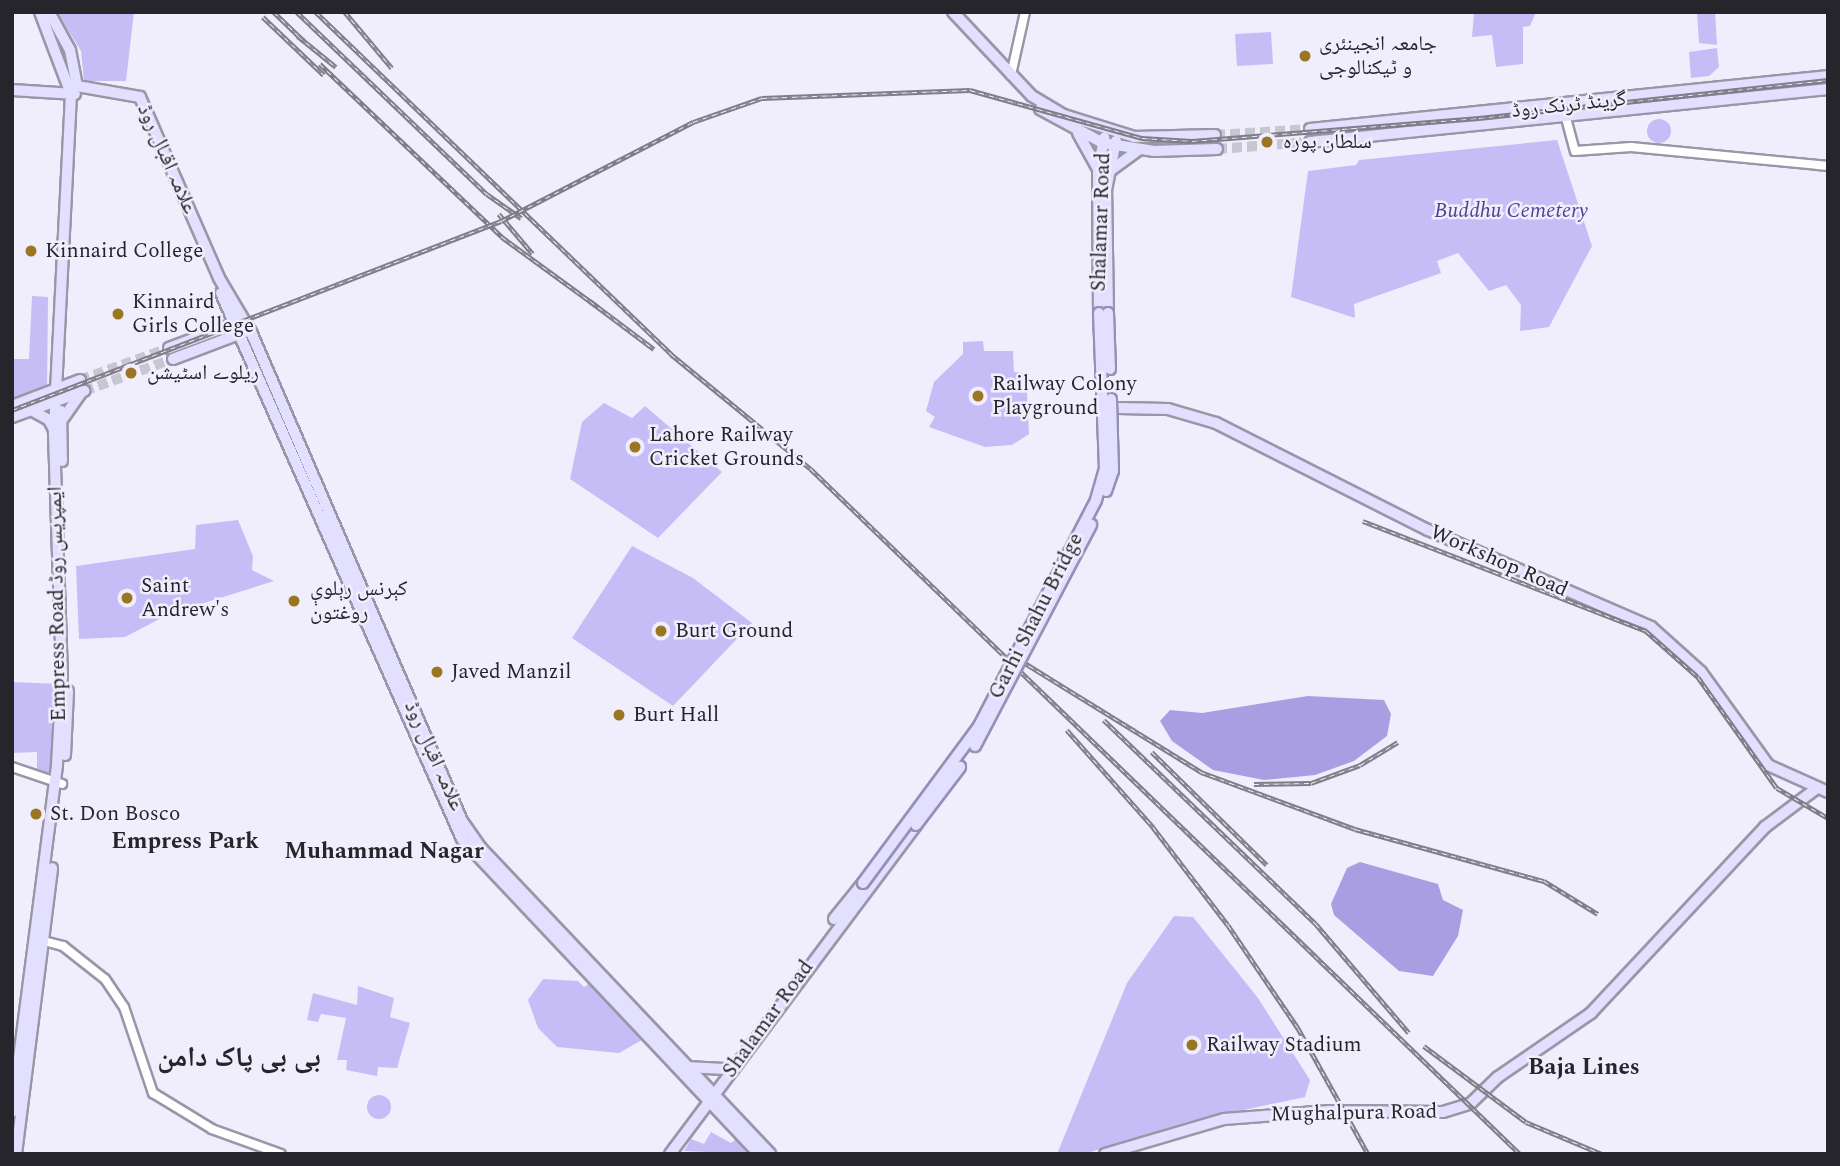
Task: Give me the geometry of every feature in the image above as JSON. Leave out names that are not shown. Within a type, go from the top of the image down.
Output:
[{"type":"main road","points":[[40,12],[71,94]]},
{"type":"main road","name":"علامہ اقبال روڈ","points":[[49,12],[70,50],[77,86],[132,92],[141,99],[219,278],[246,332],[462,839],[645,1028],[759,1154]]},
{"type":"main road","points":[[953,12],[1020,92],[1078,133],[1103,172],[1139,150]]},
{"type":"main road","points":[[984,48],[1011,75],[1051,108],[1110,139],[1139,150],[1217,149]]},
{"type":"main road","name":"گرینڈ ٹرنک روڈ","points":[[1310,129],[1828,76]]},
{"type":"main road","name":"گرینڈ ٹرنک روڈ","points":[[1310,142],[1566,118],[1828,89]]},
{"type":"main road","points":[[12,90],[141,99]]},
{"type":"main road","name":"Empress Road ایمپریس روڈ","points":[[12,1112],[58,783],[62,676],[54,430],[59,394],[71,94]]},
{"type":"main road","points":[[1078,133],[1110,139],[1215,135]]},
{"type":"main road","name":"Shalamar Road","points":[[1103,313],[1103,172],[1110,139]]},
{"type":"main road","name":"Garhi Shahu Bridge","points":[[866,885],[916,825],[982,734],[1109,483],[1103,313]]},
{"type":"main road","name":"Garhi Shahu Bridge","points":[[866,885],[979,726],[1096,500],[1105,469],[1103,313]]},
{"type":"main road","points":[[239,321],[171,354],[246,332]]},
{"type":"main road","points":[[12,407],[82,387],[62,420]]},
{"type":"main road","points":[[12,417],[59,394]]},
{"type":"main road","name":"Empress Road ایمپریس روڈ","points":[[16,1154],[44,942],[68,684],[62,420],[59,394]]},
{"type":"main road","name":"Workshop Road","points":[[1119,408],[1168,409],[1216,423],[1428,530],[1651,626],[1702,672],[1768,765],[1823,790]]},
{"type":"main road","points":[[31,410],[49,420],[54,430]]},
{"type":"main road","name":"Mughalpura Road","points":[[1105,1154],[1224,1119],[1329,1111],[1443,1112],[1470,1104],[1498,1077],[1599,1005],[1765,827],[1823,790]]},
{"type":"main road","name":"Shalamar Road","points":[[670,1154],[708,1095],[866,885]]},
{"type":"main road","points":[[663,1154],[699,1102],[686,1072],[724,1074],[722,1103]]},
{"type":"main road","name":"علامہ اقبال روڈ","points":[[708,1095],[722,1103],[770,1154]]},
{"type":"street","points":[[1011,75],[1026,12]]},
{"type":"street","points":[[1566,118],[1575,151],[1631,148],[1828,166]]},
{"type":"street","points":[[12,767],[58,783]]},
{"type":"street","points":[[44,942],[63,946],[105,979],[124,1007],[153,1093],[223,1134],[281,1154]]},
{"type":"green space","points":[[57,12],[134,12],[126,81],[84,81],[81,51]]},
{"type":"green space","points":[[1474,12],[1536,12],[1530,26],[1523,27],[1523,64],[1496,67],[1492,35],[1472,37]]},
{"type":"green space","points":[[1697,12],[1715,12],[1717,45],[1699,43]]},
{"type":"green space","points":[[1271,32],[1273,64],[1237,66],[1235,34]]},
{"type":"green space","points":[[1717,48],[1719,67],[1709,76],[1691,78],[1689,52]]},
{"type":"green space","points":[[1659,119],[1668,122],[1671,131],[1668,140],[1659,143],[1650,140],[1647,131],[1650,122]]},
{"type":"green space","name":"Buddhu Cemetery","points":[[1557,140],[1592,246],[1549,327],[1520,331],[1521,305],[1506,285],[1489,291],[1458,253],[1437,261],[1441,273],[1354,304],[1355,318],[1291,297],[1308,171],[1356,165],[1359,160]]},
{"type":"green space","points":[[32,296],[48,297],[47,394],[12,406],[12,359],[29,359]]},
{"type":"green space","name":"Railway Colony Playground","points":[[983,341],[984,351],[1013,351],[1014,372],[1026,373],[1029,434],[1012,445],[985,447],[929,427],[935,417],[926,411],[934,382],[963,354],[963,342]]},
{"type":"green space","name":"Lahore Railway Cricket Grounds","points":[[604,403],[632,418],[645,406],[722,472],[658,538],[570,479],[582,422]]},
{"type":"green space","points":[[238,520],[253,556],[252,570],[274,581],[169,614],[125,637],[79,639],[76,566],[195,549],[196,525]]},
{"type":"green space","name":"Burt Ground","points":[[632,546],[693,578],[752,623],[673,706],[572,638]]},
{"type":"green space","points":[[12,682],[61,684],[62,785],[37,776],[37,752],[12,753]]},
{"type":"green space","points":[[1174,916],[1193,917],[1258,998],[1310,1080],[1305,1097],[1187,1122],[1084,1154],[1057,1154],[1127,983]]},
{"type":"green space","points":[[543,979],[578,981],[584,987],[590,983],[642,1040],[619,1053],[557,1047],[538,1028],[528,1000]]},
{"type":"green space","points":[[358,986],[394,998],[390,1017],[410,1023],[397,1068],[378,1067],[377,1076],[346,1070],[347,1060],[337,1060],[346,1018],[321,1014],[318,1022],[307,1020],[313,993],[357,1005]]},
{"type":"green space","points":[[379,1095],[390,1102],[391,1107],[384,1118],[379,1119],[368,1112],[367,1107],[374,1096]]},
{"type":"green space","points":[[711,1132],[731,1143],[739,1137],[754,1154],[684,1151],[691,1139],[704,1144]]},
{"type":"shaded area","points":[[1308,696],[1384,700],[1391,714],[1387,736],[1354,761],[1315,775],[1264,780],[1213,770],[1172,741],[1160,721],[1170,710],[1202,713]]},
{"type":"shaded area","points":[[1360,862],[1438,884],[1443,900],[1463,910],[1458,936],[1433,976],[1399,971],[1334,915],[1331,904],[1347,868]]},
{"type":"tunnel","points":[[1215,135],[1310,129]]},
{"type":"tunnel","points":[[1217,149],[1310,142]]},
{"type":"tunnel","points":[[80,380],[169,348]]},
{"type":"tunnel","points":[[84,391],[173,359]]},
{"type":"railway","points":[[274,12],[304,41]]},
{"type":"railway","points":[[297,12],[487,194],[521,218]]},
{"type":"railway","points":[[316,12],[671,354],[811,469],[1520,1154]]},
{"type":"railway","points":[[345,12],[392,68]]},
{"type":"railway","points":[[263,17],[324,75]]},
{"type":"railway","points":[[298,36],[336,67]]},
{"type":"railway","points":[[320,64],[502,237],[598,307]]},
{"type":"railway","points":[[12,410],[501,221],[693,122],[762,98],[970,90],[1142,138],[1192,141],[1479,118],[1828,80]]},
{"type":"railway","points":[[499,214],[533,254]]},
{"type":"railway","points":[[590,301],[654,349]]},
{"type":"railway","points":[[1363,521],[1646,631],[1698,677],[1777,788],[1828,818]]},
{"type":"railway","points":[[1020,660],[1201,772],[1355,829],[1544,881],[1598,914]]},
{"type":"railway","points":[[1104,720],[1316,924],[1409,1033]]},
{"type":"railway","points":[[1067,730],[1153,827],[1228,925],[1298,1028],[1368,1154]]},
{"type":"railway","points":[[1254,784],[1311,783],[1360,765],[1398,742]]},
{"type":"railway","points":[[1152,752],[1267,865]]},
{"type":"railway","points":[[1424,1046],[1526,1122],[1602,1154]]},
{"type":"place","name":"جامعہ انجینئری و ٹیکنالوجی","points":[[1305,56]]},
{"type":"place","name":"سلطان پورہ","points":[[1267,142]]},
{"type":"place","name":"Kinnaird College","points":[[31,251]]},
{"type":"place","name":"Kinnaird Girls College","points":[[118,314]]},
{"type":"place","name":"ریلوے اسٹیشن","points":[[131,373]]},
{"type":"place","name":"Railway Colony Playground","points":[[978,396]]},
{"type":"place","name":"Lahore Railway Cricket Grounds","points":[[635,447]]},
{"type":"place","name":"Saint Andrew's","points":[[127,598]]},
{"type":"place","name":"کېرنس رېلوې روغتون","points":[[294,601]]},
{"type":"place","name":"Burt Ground","points":[[661,631]]},
{"type":"place","name":"Javed Manzil","points":[[437,672]]},
{"type":"place","name":"Burt Hall","points":[[619,715]]},
{"type":"place","name":"St. Don Bosco","points":[[36,814]]},
{"type":"place","name":"Railway Stadium","points":[[1192,1045]]},
{"type":"district","name":"Empress Park","points":[[185,842]]},
{"type":"district","name":"Muhammad Nagar","points":[[384,852]]},
{"type":"district","name":"بی بی پاک دامن","points":[[239,1058]]},
{"type":"district","name":"Baja Lines","points":[[1584,1068]]}]
